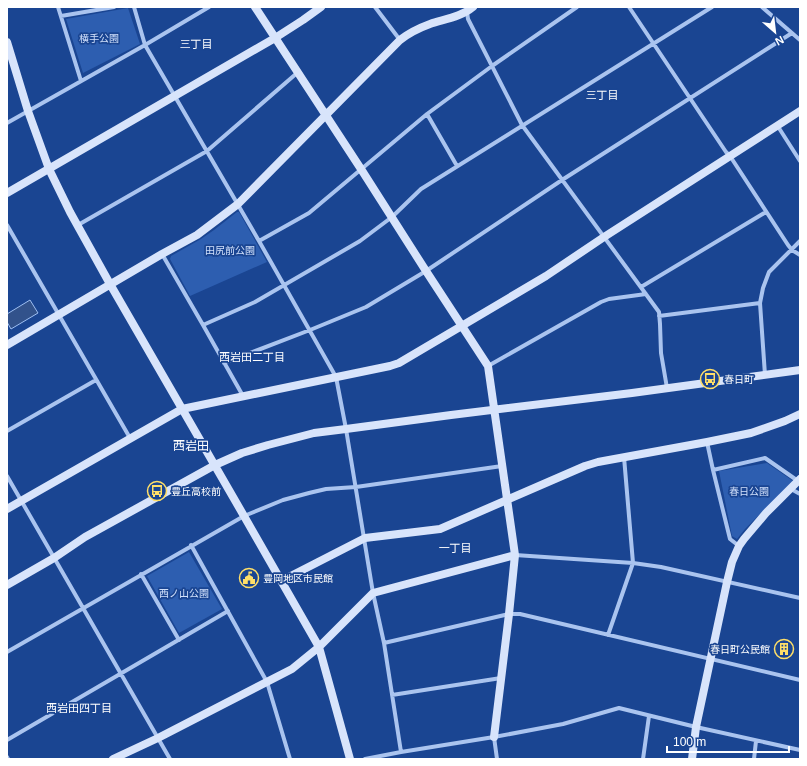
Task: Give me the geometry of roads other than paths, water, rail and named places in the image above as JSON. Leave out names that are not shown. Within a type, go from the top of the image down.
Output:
[{"type":"street","points":[[58,7],[81,81]]},
{"type":"street","points":[[61,16],[114,7]]},
{"type":"street","points":[[134,7],[145,45],[238,204],[336,377],[365,538],[373,593],[384,643],[401,752]]},
{"type":"street","points":[[7,123],[209,7]]},
{"type":"street","points":[[255,7],[488,366],[515,555],[494,737],[497,759]]},
{"type":"street","points":[[7,193],[275,38],[321,7]]},
{"type":"street","points":[[375,7],[400,40]]},
{"type":"street","points":[[259,241],[309,213],[427,114],[492,66],[577,7]]},
{"type":"street","points":[[629,7],[792,250],[800,255]]},
{"type":"street","points":[[204,325],[255,302],[360,241],[392,217],[421,188],[712,7]]},
{"type":"street","points":[[762,7],[800,40]]},
{"type":"street","points":[[470,9],[468,19],[522,125],[658,312],[661,353],[667,388]]},
{"type":"street","points":[[7,345],[197,235],[238,204],[400,40],[414,31],[430,24],[453,18],[470,9]]},
{"type":"street","points":[[224,363],[366,307],[426,271],[562,180],[792,33]]},
{"type":"street","points":[[7,42],[28,111],[49,169],[78,226],[319,647],[350,759]]},
{"type":"street","points":[[78,226],[207,151],[297,73]]},
{"type":"street","points":[[7,509],[182,409],[399,363],[546,276],[800,111]]},
{"type":"street","points":[[427,114],[457,166]]},
{"type":"street","points":[[777,125],[800,161]]},
{"type":"street","points":[[641,287],[766,212]]},
{"type":"street","points":[[7,225],[130,438]]},
{"type":"street","points":[[765,375],[760,303],[763,288],[769,272],[800,241]]},
{"type":"street","points":[[162,254],[204,325],[243,396]]},
{"type":"street","points":[[488,366],[601,302],[609,299],[646,294]]},
{"type":"street","points":[[659,316],[760,303]]},
{"type":"street","points":[[7,585],[54,558],[85,537],[215,465],[242,453],[268,445],[314,433],[346,428],[632,393],[800,370]]},
{"type":"street","points":[[7,431],[96,380]]},
{"type":"street","points":[[281,581],[365,538],[440,529],[585,466],[598,462],[751,433],[800,414]]},
{"type":"street","points":[[707,442],[730,539],[739,546]]},
{"type":"street","points":[[608,635],[633,563],[624,457]]},
{"type":"street","points":[[692,759],[696,727],[732,562],[739,546],[756,524],[799,480],[765,458],[713,470]]},
{"type":"street","points":[[7,652],[244,516],[283,500],[309,492],[326,489],[356,487],[502,466]]},
{"type":"street","points":[[7,476],[170,759]]},
{"type":"street","points":[[790,488],[800,494]]},
{"type":"street","points":[[192,545],[267,682],[290,759]]},
{"type":"street","points":[[113,759],[158,738],[292,670],[319,647],[373,593],[515,555],[633,563],[661,567],[800,598]]},
{"type":"street","points":[[142,574],[179,640]]},
{"type":"street","points":[[7,740],[228,611]]},
{"type":"street","points":[[384,643],[509,614],[520,614],[800,680]]},
{"type":"street","points":[[392,695],[502,678]]},
{"type":"street","points":[[364,759],[563,724],[619,708],[800,750]]},
{"type":"street","points":[[643,759],[649,716]]},
{"type":"street","points":[[754,759],[756,741]]},
{"type":"place","name":"春日町","points":[[710,379]]},
{"type":"place","name":"豊丘高校前","points":[[157,491]]},
{"type":"place","name":"豊岡地区市民館","points":[[249,578]]},
{"type":"place","name":"春日町公民館","points":[[784,649]]},
{"type":"district","name":"三丁目","points":[[196,44]]},
{"type":"district","name":"三丁目","points":[[602,95]]},
{"type":"district","name":"西岩田二丁目","points":[[252,357]]},
{"type":"district","name":"西岩田","points":[[191,446]]},
{"type":"district","name":"一丁目","points":[[455,548]]},
{"type":"district","name":"西岩田四丁目","points":[[79,708]]},
{"type":"park label","name":"横手公園","points":[[99,38]]},
{"type":"park label","name":"田尻前公園","points":[[230,250]]},
{"type":"park label","name":"春日公園","points":[[749,491]]},
{"type":"park label","name":"西ノ山公園","points":[[184,593]]}]
